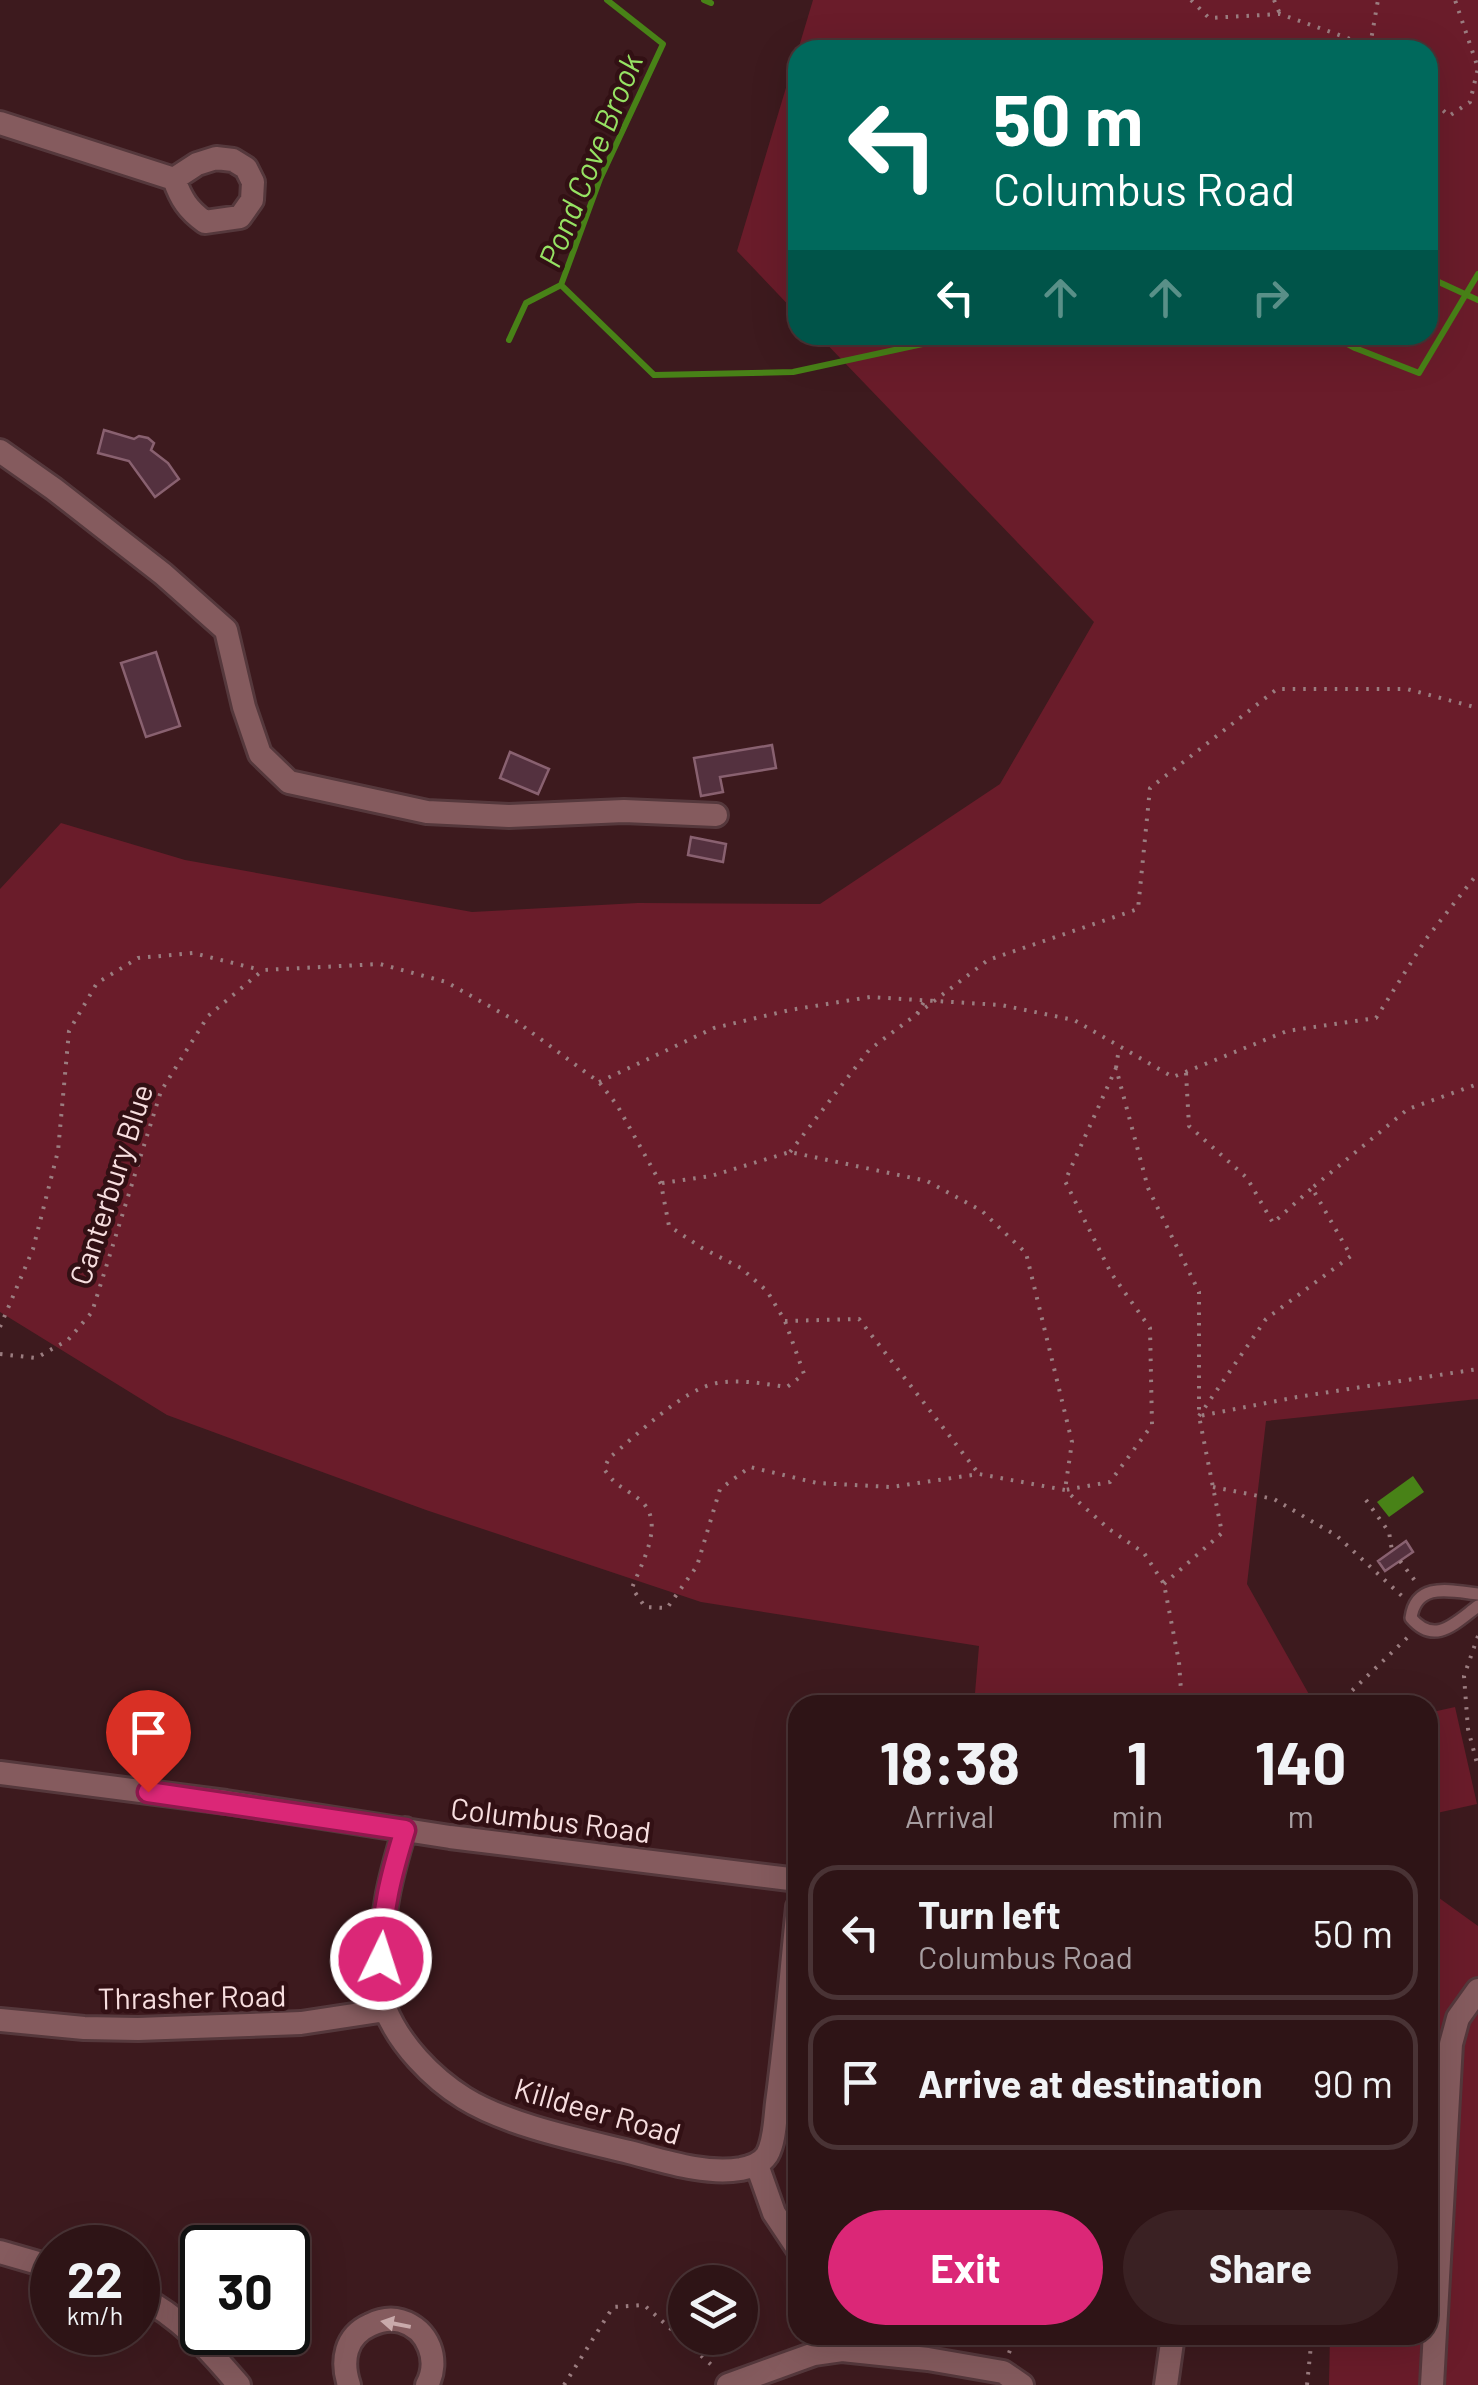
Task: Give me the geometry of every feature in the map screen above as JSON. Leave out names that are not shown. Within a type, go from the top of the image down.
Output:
[{"type":"street","points":[[0,123],[174,179]]},
{"type":"street","points":[[0,452],[163,574],[226,630],[244,707],[260,754],[289,782],[427,812],[509,816],[624,811],[716,814]]},
{"type":"street","name":"Columbus Road","points":[[0,1774],[788,1879]]},
{"type":"street","name":"Killdeer Road","points":[[405,1830],[388,1886],[382,1927],[381,1991],[386,2010],[414,2057],[439,2081],[499,2114],[564,2136],[698,2168],[738,2170],[757,2165]]},
{"type":"street","points":[[1438,2271],[1450,2044],[1458,2018],[1478,1990]]},
{"type":"street","points":[[788,1995],[772,2137],[767,2154],[757,2165],[774,2214],[788,2234]]},
{"type":"street","name":"Thrasher Road","points":[[0,2020],[138,2029],[301,2023],[386,2010]]},
{"type":"street","points":[[0,2252],[30,2261]]},
{"type":"street","points":[[160,2308],[190,2332],[239,2385]]},
{"type":"street","points":[[349,2385],[344,2370],[350,2340],[361,2329],[382,2320],[401,2321],[418,2330],[428,2342],[434,2357],[428,2385]]},
{"type":"street","points":[[729,2384],[835,2345]]},
{"type":"street","points":[[857,2345],[1003,2372],[1022,2385]]},
{"type":"street","points":[[1166,2385],[1171,2345]]},
{"type":"street","points":[[1432,2385],[1434,2345]]},
{"type":"lane","points":[[1478,1594],[1439,1590],[1425,1594],[1413,1606],[1411,1618],[1419,1628],[1438,1632],[1478,1606]]},
{"type":"path","points":[[1192,0],[1210,18],[1280,14],[1350,40]]},
{"type":"path","points":[[1274,0],[1280,14]]},
{"type":"path","points":[[1373,40],[1378,0]]},
{"type":"path","points":[[1438,106],[1449,116],[1470,102],[1478,68],[1455,0]]},
{"type":"path","points":[[790,1152],[869,1050],[988,960],[1138,908],[1150,788],[1277,689],[1407,689],[1478,708]]},
{"type":"path","points":[[599,1082],[714,1028],[870,997],[1001,1004],[1074,1020],[1173,1077],[1287,1031],[1376,1018],[1426,938],[1478,873]]},
{"type":"path","points":[[0,1327],[33,1250],[58,1152],[69,1032],[96,983],[138,958],[193,954],[263,970],[380,964],[446,982],[516,1021],[599,1082],[617,1105],[661,1184],[669,1226],[741,1268],[768,1291],[804,1374],[788,1387],[754,1382],[715,1383],[673,1404],[609,1458],[604,1469],[614,1483],[643,1502],[652,1518],[651,1538],[632,1588],[645,1607],[667,1608],[697,1566],[720,1489],[750,1467],[817,1483],[890,1486],[979,1474],[1065,1490],[1110,1482],[1152,1425],[1150,1328],[1111,1273],[1065,1181],[1116,1068],[1120,1046]]},
{"type":"path","name":"Canterbury Blue","points":[[0,1354],[36,1358],[68,1340],[92,1312],[161,1091],[208,1016],[263,970]]},
{"type":"path","points":[[916,1014],[925,1000]]},
{"type":"path","points":[[1116,1068],[1148,1188],[1199,1292],[1199,1416],[1222,1534],[1164,1584]]},
{"type":"path","points":[[1186,1072],[1189,1126],[1248,1178],[1273,1223],[1408,1109],[1478,1084]]},
{"type":"path","points":[[661,1184],[711,1176],[790,1152],[927,1181],[982,1211],[1026,1253],[1072,1442],[1065,1490]]},
{"type":"path","points":[[1199,1416],[1266,1319],[1351,1256],[1312,1188]]},
{"type":"path","points":[[784,1321],[859,1319],[979,1474]]},
{"type":"path","points":[[1199,1416],[1478,1369]]},
{"type":"path","points":[[1213,1487],[1274,1499],[1337,1536],[1413,1606]]},
{"type":"path","points":[[1065,1490],[1110,1530],[1144,1553],[1164,1584],[1181,1695]]},
{"type":"path","points":[[1366,1500],[1389,1532],[1392,1551]]},
{"type":"path","points":[[1400,1561],[1425,1594]]},
{"type":"path","points":[[1348,1695],[1419,1628]]},
{"type":"path","points":[[1478,1636],[1464,1676],[1468,1728],[1478,1767]]},
{"type":"path","points":[[564,2385],[613,2307],[644,2305],[729,2384]]},
{"type":"path","points":[[1307,2385],[1311,2345]]},
{"type":"shaded area","points":[[813,0],[1478,0],[1478,1399],[1266,1421],[1247,1584],[1309,1695],[975,1695],[979,1646],[701,1602],[426,1510],[167,1415],[0,1312],[0,889],[61,823],[185,860],[472,912],[638,903],[820,904],[1000,784],[1094,622],[828,345],[1438,345],[1438,40],[801,40]]},
{"type":"shaded area","points":[[788,81],[788,304],[737,251]]},
{"type":"shaded area","points":[[1413,1476],[1424,1492],[1389,1517],[1377,1502]]},
{"type":"shaded area","points":[[1455,1707],[1477,1804],[1438,1813],[1438,1711]]},
{"type":"shaded area","points":[[1438,1897],[1478,1926],[1478,2385],[1329,2385],[1330,2345],[1438,2345]]},
{"type":"building","points":[[104,430],[134,439],[148,438],[154,443],[151,450],[168,463],[179,479],[155,497],[129,461],[98,453]]},
{"type":"building","points":[[156,652],[180,726],[146,737],[121,663]]},
{"type":"building","points":[[772,745],[776,768],[720,777],[723,792],[701,796],[694,758]]},
{"type":"building","points":[[510,752],[549,769],[538,794],[500,778]]},
{"type":"building","points":[[691,837],[726,844],[723,862],[688,855]]},
{"type":"building","points":[[1406,1541],[1413,1552],[1385,1571],[1378,1561]]},
{"type":"waterway","name":"Pond Cove Brook","points":[[607,0],[663,44],[600,179],[561,285],[654,375],[793,372],[918,345]]},
{"type":"waterway","points":[[704,0],[711,3]]},
{"type":"waterway","name":"Pond Cove Brook","points":[[1438,341],[1478,274]]},
{"type":"waterway","points":[[1438,282],[1478,300]]},
{"type":"waterway","points":[[509,340],[526,303],[561,285]]},
{"type":"waterway","name":"Pond Cove Brook","points":[[1349,345],[1419,373],[1436,345]]},
{"type":"route","points":[[148,1792],[405,1830],[388,1886],[381,1959]]}]
